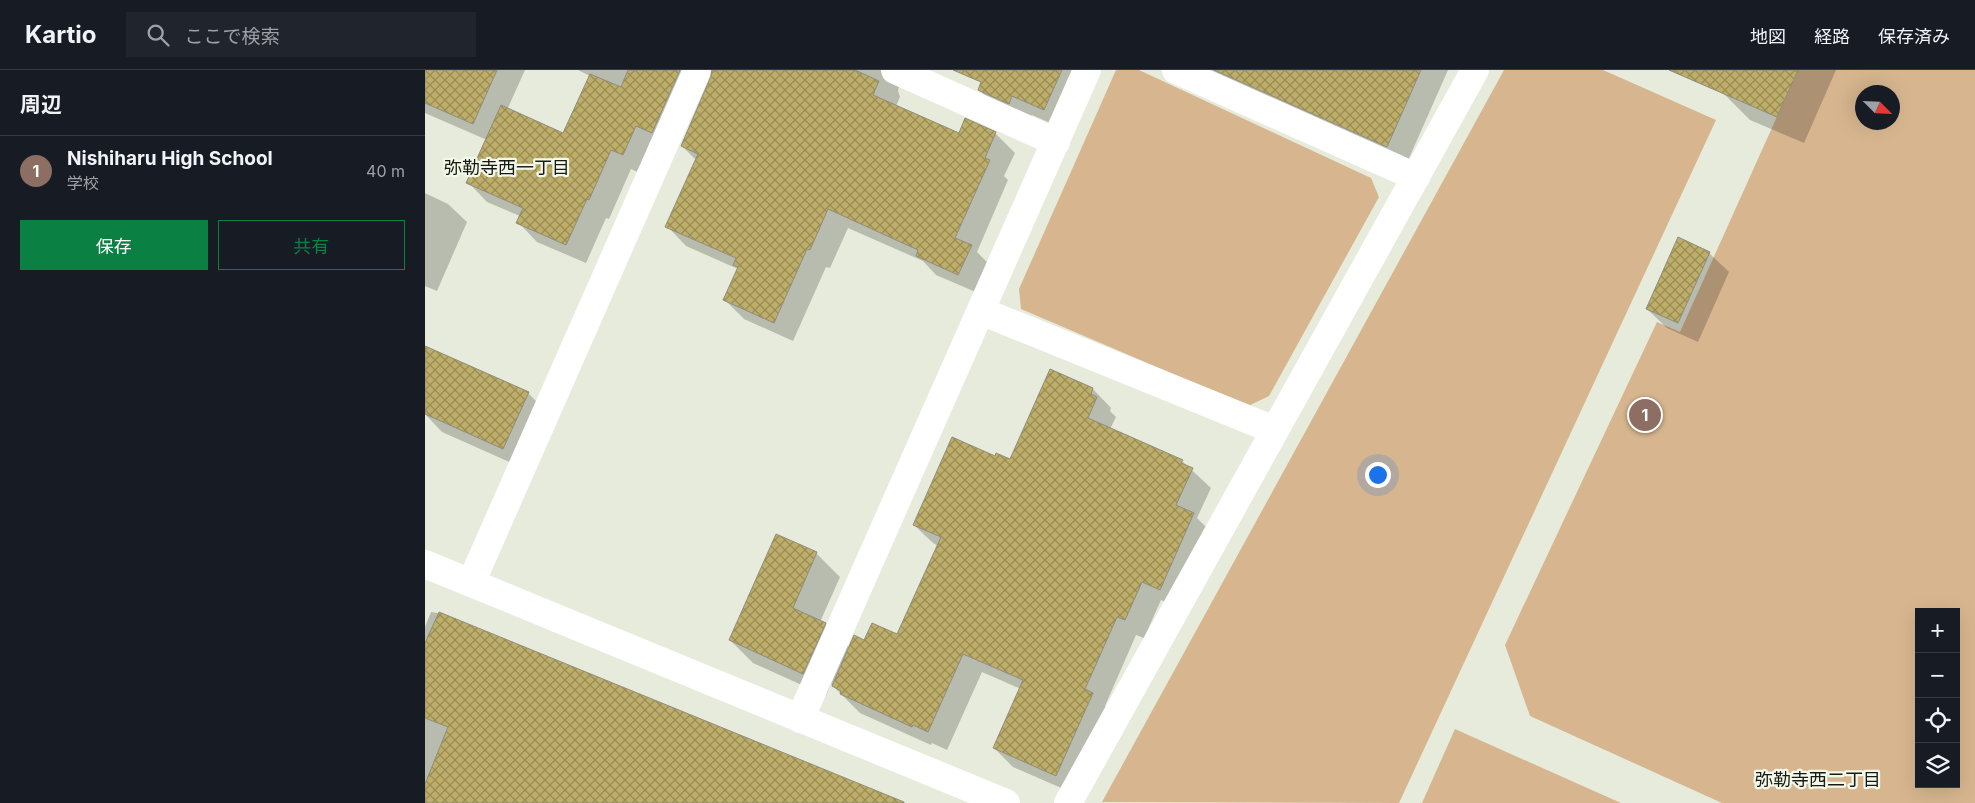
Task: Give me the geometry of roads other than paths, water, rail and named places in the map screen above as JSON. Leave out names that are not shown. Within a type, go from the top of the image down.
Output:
[{"type":"street","points":[[471,583],[697,70]]},
{"type":"street","points":[[895,70],[1056,142]]},
{"type":"street","points":[[801,719],[1087,70]]},
{"type":"street","points":[[1176,70],[1416,177]]},
{"type":"street","points":[[1068,803],[1475,70]]},
{"type":"street","points":[[981,311],[1274,430]]},
{"type":"street","points":[[425,564],[1006,803]]},
{"type":"place","name":"Nishiharu High School","points":[[1645,415]]},
{"type":"district","name":"弥勒寺西一丁目","points":[[507,168]]},
{"type":"district","name":"弥勒寺西二丁目","points":[[1818,780]]}]
